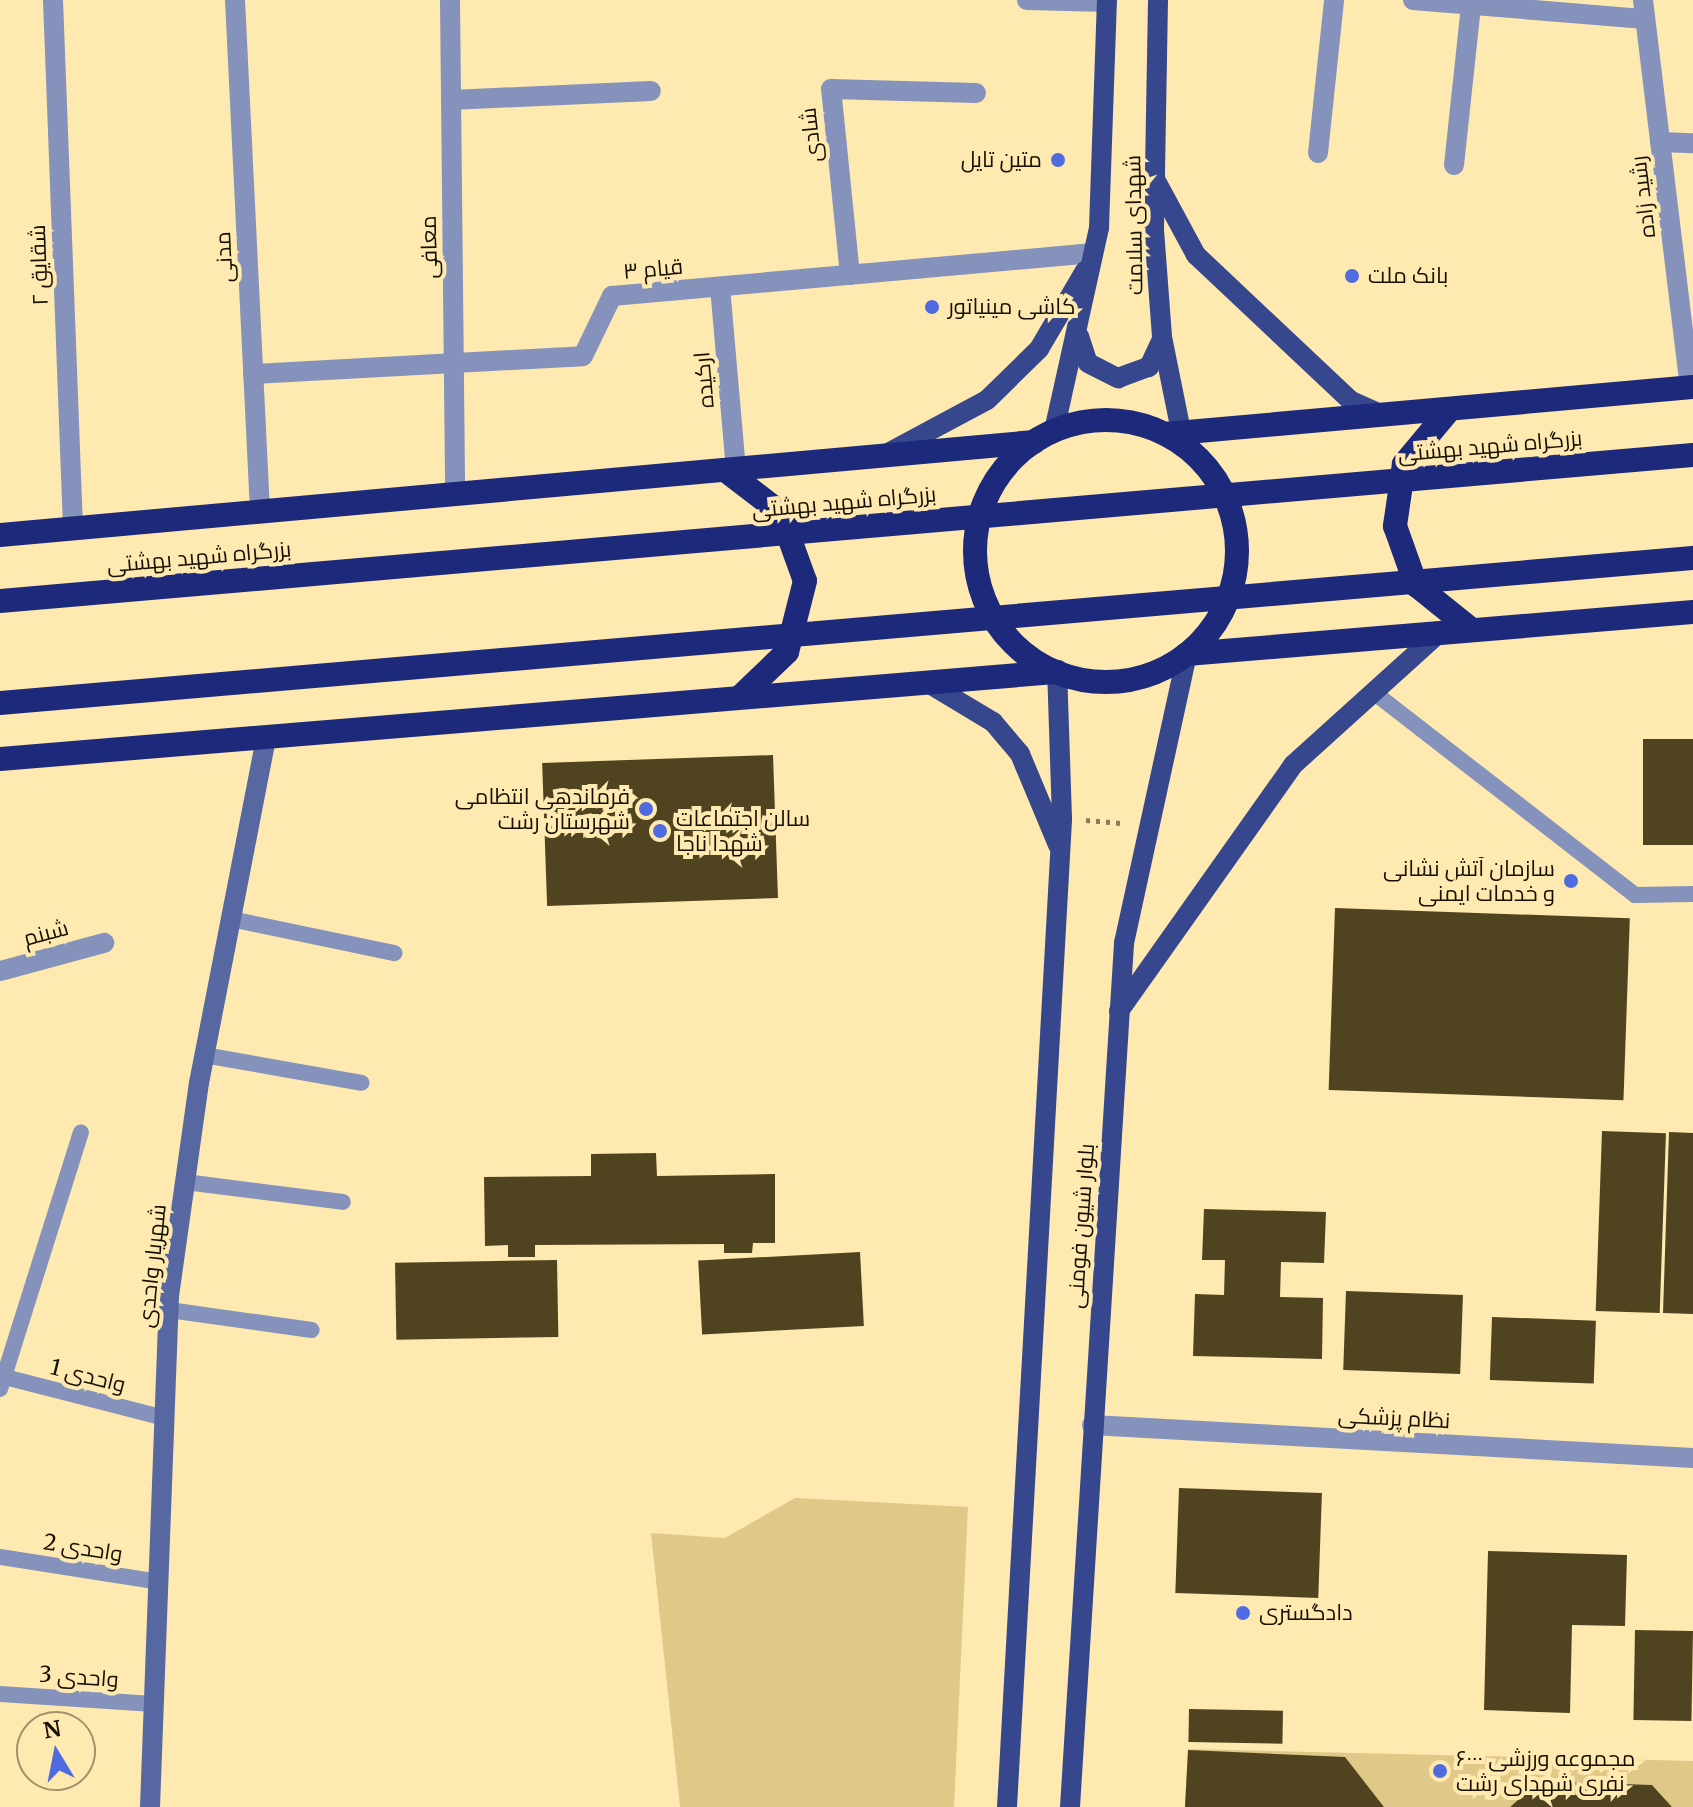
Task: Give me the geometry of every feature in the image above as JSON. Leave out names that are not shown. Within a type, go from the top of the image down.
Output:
[{"type":"highway","points":[[0,535],[883,456],[1044,437],[1110,421],[1175,440],[1383,415],[1692,388]]},
{"type":"highway","points":[[1450,409],[1404,464],[1395,526],[1416,585],[1472,630]]},
{"type":"highway","points":[[1044,437],[1001,473],[984,503],[976,570],[1003,632],[1057,672]]},
{"type":"highway","points":[[1175,440],[1221,489],[1237,555],[1223,610],[1187,654]]},
{"type":"highway","name":"بزرگراه شهید بهشتی","points":[[0,601],[1693,455]]},
{"type":"highway","points":[[730,469],[780,512],[805,581],[787,652],[738,698]]},
{"type":"highway","points":[[0,703],[1693,558]]},
{"type":"highway","points":[[0,759],[1057,672],[1124,680],[1187,654],[1693,612]]},
{"type":"main road","name":"شهدای سلامت","points":[[1158,0],[1155,179],[1162,337],[1175,440]]},
{"type":"main road","name":"شهدای سلامت","points":[[1044,437],[1079,332],[1092,257],[1107,1]]},
{"type":"main road","points":[[1155,179],[1196,255],[1351,401],[1383,415]]},
{"type":"main road","points":[[883,456],[987,400],[1039,349],[1092,257]]},
{"type":"main road","points":[[1079,332],[1088,363],[1118,378],[1149,367],[1162,337]]},
{"type":"main road","points":[[1119,1011],[1293,765],[1439,633]]},
{"type":"main road","name":"بلوار شیون فومنی","points":[[1070,1807],[1124,943],[1187,654]]},
{"type":"main road","name":"بلوار شیون فومنی","points":[[1007,1807],[1062,819],[1057,672]]},
{"type":"main road","points":[[928,683],[993,722],[1020,754],[1060,850]]},
{"type":"street","name":"شقایق ۲","points":[[53,0],[73,528]]},
{"type":"street","name":"مدنی","points":[[235,0],[260,511]]},
{"type":"street","name":"معافی","points":[[450,0],[455,494]]},
{"type":"street","points":[[1027,0],[1107,1]]},
{"type":"street","points":[[1318,153],[1334,0]]},
{"type":"street","points":[[1413,0],[1471,5],[1496,3],[1644,10]]},
{"type":"street","points":[[1454,165],[1471,5]]},
{"type":"street","name":"رشید زاده","points":[[1644,10],[1692,388]]},
{"type":"street","name":"شادی","points":[[850,275],[831,89],[976,93]]},
{"type":"street","points":[[451,100],[651,91]]},
{"type":"street","points":[[1660,142],[1693,143]]},
{"type":"street","name":"قیام ۳","points":[[253,374],[583,356],[612,296],[1092,257]]},
{"type":"street","name":"ارکیده","points":[[720,287],[730,469]]},
{"type":"street","name":"شهریار واحدی","points":[[150,1807],[169,1310],[204,1055],[266,737]]},
{"type":"street","name":"شبنم","points":[[0,971],[104,943]]},
{"type":"street","name":"نظام پزشکی","points":[[1092,1425],[1693,1458]]},
{"type":"lane","points":[[1372,691],[1635,895],[1693,894]]},
{"type":"lane","points":[[231,919],[394,953]]},
{"type":"lane","points":[[204,1055],[362,1083]]},
{"type":"lane","points":[[0,1389],[1,1376],[81,1132]]},
{"type":"lane","points":[[185,1182],[343,1202]]},
{"type":"lane","points":[[169,1310],[312,1330]]},
{"type":"lane","name":"واحدی 1","points":[[1,1376],[165,1418]]},
{"type":"lane","name":"واحدی 2","points":[[0,1557],[159,1582]]},
{"type":"lane","name":"واحدی 3","points":[[0,1694],[154,1704]]},
{"type":"path","points":[[1062,819],[1150,825]]},
{"type":"shaded area","points":[[795,1498],[968,1507],[954,1807],[680,1807],[651,1533],[725,1538]]},
{"type":"shaded area","name":"مجموعه ورزشی ۶۰۰۰ نفری شهدای رشت","points":[[1188,1749],[1693,1761],[1693,1807],[1672,1807],[1652,1785],[1539,1781],[1510,1807],[1185,1807]]},
{"type":"building","points":[[1643,739],[1693,739],[1693,845],[1643,845]]},
{"type":"building","name":"سالن اجتماعات شهدا ناجا","points":[[773,755],[778,898],[547,906],[542,763]]},
{"type":"building","points":[[1335,908],[1630,918],[1623,1100],[1329,1090]]},
{"type":"building","points":[[1602,1131],[1666,1133],[1660,1313],[1596,1311]]},
{"type":"building","points":[[1669,1132],[1693,1133],[1693,1314],[1663,1313]]},
{"type":"building","points":[[656,1153],[657,1176],[775,1174],[775,1243],[753,1243],[752,1253],[724,1253],[724,1244],[535,1245],[535,1257],[508,1257],[508,1245],[485,1246],[484,1177],[591,1176],[591,1154]]},
{"type":"building","points":[[1204,1209],[1326,1212],[1324,1263],[1281,1262],[1280,1297],[1323,1298],[1322,1359],[1193,1356],[1195,1294],[1224,1295],[1225,1260],[1202,1260]]},
{"type":"building","points":[[860,1252],[864,1326],[702,1334],[698,1260]]},
{"type":"building","points":[[557,1260],[558,1337],[396,1340],[395,1263]]},
{"type":"building","points":[[1346,1291],[1463,1295],[1460,1374],[1343,1370]]},
{"type":"building","points":[[1492,1317],[1596,1321],[1594,1384],[1490,1380]]},
{"type":"building","points":[[1179,1488],[1322,1493],[1318,1598],[1175,1593]]},
{"type":"building","points":[[1488,1551],[1627,1555],[1625,1626],[1572,1625],[1570,1713],[1484,1710]]},
{"type":"building","points":[[1635,1630],[1693,1631],[1691,1721],[1633,1720]]},
{"type":"building","points":[[1189,1709],[1283,1711],[1282,1744],[1188,1742]]},
{"type":"building","points":[[1188,1750],[1345,1757],[1384,1807],[1185,1807]]},
{"type":"building","points":[[1539,1781],[1652,1785],[1672,1807],[1510,1807]]},
{"type":"place","name":"متین تایل","points":[[1058,160]]},
{"type":"place","name":"بانک ملت","points":[[1352,276]]},
{"type":"place","name":"کاشی مینیاتور","points":[[932,307]]},
{"type":"place","name":"فرماندهی انتظامی شهرستان رشت","points":[[646,809]]},
{"type":"place","name":"سالن اجتماعات شهدا ناجا","points":[[660,831]]},
{"type":"place","name":"سازمان آتش نشانی و خدمات ایمنی","points":[[1571,881]]},
{"type":"place","name":"دادگستری","points":[[1243,1613]]},
{"type":"place","name":"مجموعه ورزشی ۶۰۰۰ نفری شهدای رشت","points":[[1440,1771]]}]
